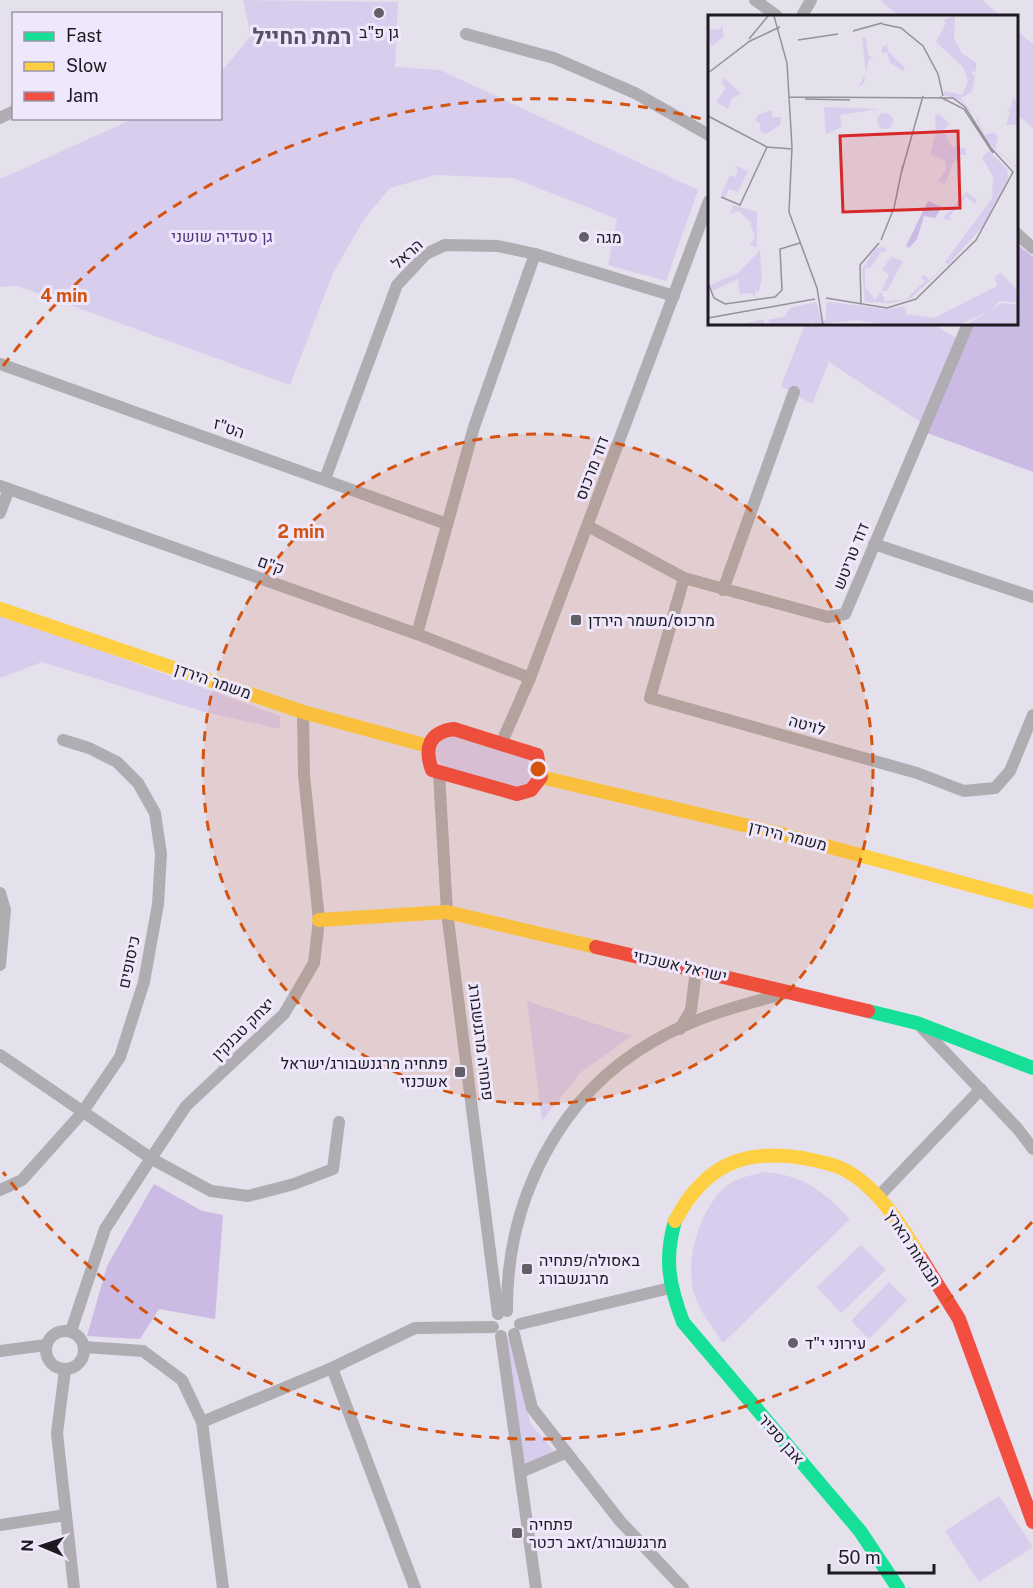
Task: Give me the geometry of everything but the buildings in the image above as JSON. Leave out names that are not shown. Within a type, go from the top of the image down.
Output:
[{"type":"street","points":[[755,0],[776,15]]},
{"type":"street","points":[[803,15],[812,0]]},
{"type":"street","points":[[466,34],[554,58],[635,93],[708,134]]},
{"type":"street","name":"דוד מרכוס","points":[[501,744],[530,678],[708,204]]},
{"type":"street","points":[[1018,235],[1033,248]]},
{"type":"street","name":"הראל","points":[[325,479],[397,285],[426,254],[445,245],[498,246],[535,254],[674,296]]},
{"type":"street","points":[[417,634],[474,426],[535,254]]},
{"type":"street","name":"דוד טריטש","points":[[588,526],[684,578],[828,617],[844,614],[967,326]]},
{"type":"street","name":"הט\"ז","points":[[0,364],[447,524]]},
{"type":"street","points":[[723,590],[794,392]]},
{"type":"street","points":[[0,513],[4,488]]},
{"type":"street","name":"ק\"ם","points":[[4,488],[417,634],[530,678]]},
{"type":"street","points":[[873,544],[1033,597]]},
{"type":"street","name":"לויטה","points":[[684,578],[650,698],[917,773],[964,791],[995,788],[1010,771],[1030,732],[1033,716]]},
{"type":"street","name":"משמר הירדן","points":[[0,609],[303,712],[428,746]]},
{"type":"street","name":"יצחק טבנקין","points":[[71,1331],[105,1229],[186,1106],[284,1014],[314,963],[319,920],[304,775],[303,712]]},
{"type":"street","points":[[454,729],[501,744],[537,755],[541,777],[534,789],[526,794],[517,794],[439,774],[432,770],[428,760],[428,746],[433,736],[441,730],[454,729]]},
{"type":"street","name":"כיסופים","points":[[0,1190],[22,1180],[82,1113],[120,1057],[144,982],[158,904],[161,854],[155,813],[138,783],[117,762],[89,748],[63,740]]},
{"type":"street","name":"פתחיה מרגנשבורג","points":[[439,774],[447,912],[503,1312]]},
{"type":"street","name":"משמר הירדן","points":[[541,777],[778,832],[1007,892],[1033,902]]},
{"type":"street","points":[[0,893],[5,910],[0,965]]},
{"type":"street","name":"ישראל אשכנזי","points":[[319,920],[447,912],[917,1023],[1033,1068]]},
{"type":"street","points":[[681,1029],[691,1010],[696,970]]},
{"type":"street","points":[[683,1588],[620,1521],[532,1408],[507,1330],[494,1319],[503,1312],[507,1276],[526,1191],[542,1154],[577,1105],[615,1067],[654,1040],[723,1010],[790,992]]},
{"type":"street","points":[[917,1023],[1018,1129],[1033,1149]]},
{"type":"street","points":[[0,1055],[152,1159],[212,1191],[248,1196],[294,1184],[333,1169],[339,1122]]},
{"type":"street","points":[[878,1197],[981,1089]]},
{"type":"street","name":"תבואות הארץ","points":[[670,1288],[668,1254],[674,1222],[687,1198],[718,1170],[744,1156],[777,1154],[813,1160],[847,1171],[878,1197],[901,1225],[959,1319],[1033,1521]]},
{"type":"street","points":[[202,1422],[332,1368],[415,1328],[507,1330],[670,1288]]},
{"type":"street","name":"אבן ספיר","points":[[670,1288],[683,1322],[860,1531],[898,1588]]},
{"type":"street","points":[[503,1312],[519,1316],[507,1330],[520,1472],[536,1588]]},
{"type":"street","points":[[0,1351],[46,1345],[58,1331],[71,1331],[80,1337],[84,1353],[77,1365],[65,1370],[49,1362],[46,1345]]},
{"type":"street","points":[[84,1347],[143,1351],[182,1380],[202,1422],[223,1588]]},
{"type":"street","points":[[332,1368],[415,1588]]},
{"type":"street","points":[[65,1370],[57,1433],[74,1588]]},
{"type":"street","points":[[520,1472],[565,1453]]},
{"type":"street","points":[[0,1525],[66,1515]]},
{"type":"green space","name":"גן סעדיה שושני","points":[[243,0],[398,2],[395,67],[440,70],[698,190],[666,281],[608,265],[617,219],[513,178],[436,175],[390,188],[364,219],[333,273],[290,385],[18,286],[0,287],[0,179],[131,120],[222,120],[222,71],[251,36]]},
{"type":"green space","points":[[880,0],[982,0],[1000,15],[898,15]]},
{"type":"green space","points":[[1018,32],[1033,44],[1033,128],[1018,115]]},
{"type":"green space","points":[[804,326],[936,326],[961,341],[925,425],[829,362],[812,404],[781,386]]},
{"type":"green space","points":[[0,614],[280,716],[280,729],[205,712],[42,662],[0,678]]},
{"type":"green space","points":[[452,736],[528,759],[532,771],[528,783],[518,788],[444,767],[437,760],[436,749],[441,741]]},
{"type":"green space","points":[[527,1001],[632,1036],[581,1072],[542,1121]]},
{"type":"green space","points":[[764,1172],[791,1177],[812,1186],[831,1200],[850,1219],[723,1343],[695,1297],[691,1277],[693,1249],[708,1208],[725,1187],[739,1179]]},
{"type":"green space","points":[[861,1245],[886,1270],[841,1313],[817,1287]]},
{"type":"green space","points":[[889,1282],[907,1300],[869,1339],[851,1321]]},
{"type":"green space","points":[[512,1338],[530,1423],[554,1451],[523,1466],[505,1339]]},
{"type":"green space","points":[[999,1496],[1033,1547],[979,1582],[945,1531]]},
{"type":"shaded area","points":[[1018,245],[1033,257],[1033,472],[922,431],[967,326],[1018,326]]},
{"type":"shaded area","points":[[154,1184],[202,1211],[223,1215],[215,1319],[159,1309],[140,1339],[87,1336],[107,1266]]},
{"type":"traffic: fast","points":[[868,1011],[917,1023],[1033,1068]]},
{"type":"traffic: fast","points":[[675,1221],[669,1260],[671,1284],[683,1322],[860,1531],[898,1588]]},
{"type":"traffic: slow","points":[[0,609],[303,712],[428,746]]},
{"type":"traffic: slow","points":[[541,777],[778,833],[1033,902]]},
{"type":"traffic: slow","points":[[319,920],[447,912],[596,947]]},
{"type":"traffic: slow","points":[[675,1221],[686,1202],[699,1187],[712,1174],[727,1165],[761,1156],[803,1158],[837,1166],[870,1188],[889,1210],[921,1258]]},
{"type":"traffic: jam","points":[[454,729],[537,755],[541,777],[531,790],[517,794],[432,770],[429,755],[431,742],[439,734],[454,729]]},
{"type":"traffic: jam","points":[[596,947],[868,1011]]},
{"type":"traffic: jam","points":[[921,1258],[959,1319],[1033,1522]]},
{"type":"place","name":"גן פ\"ב","points":[[379,13]]},
{"type":"place","name":"מגה","points":[[584,237]]},
{"type":"place","name":"מרכוס/משמר הירדן","points":[[576,620]]},
{"type":"place","name":"פתחיה מרגנשבורג/ישראל אשכנזי","points":[[460,1072]]},
{"type":"place","name":"באסולה/פתחיה מרגנשבורג","points":[[527,1269]]},
{"type":"place","name":"עירוני י\"ד","points":[[793,1343]]},
{"type":"place","name":"פתחיה מרגנשבורג/זאב רכטר","points":[[517,1533]]},
{"type":"district","name":"רמת החייל","points":[[302,36]]}]
